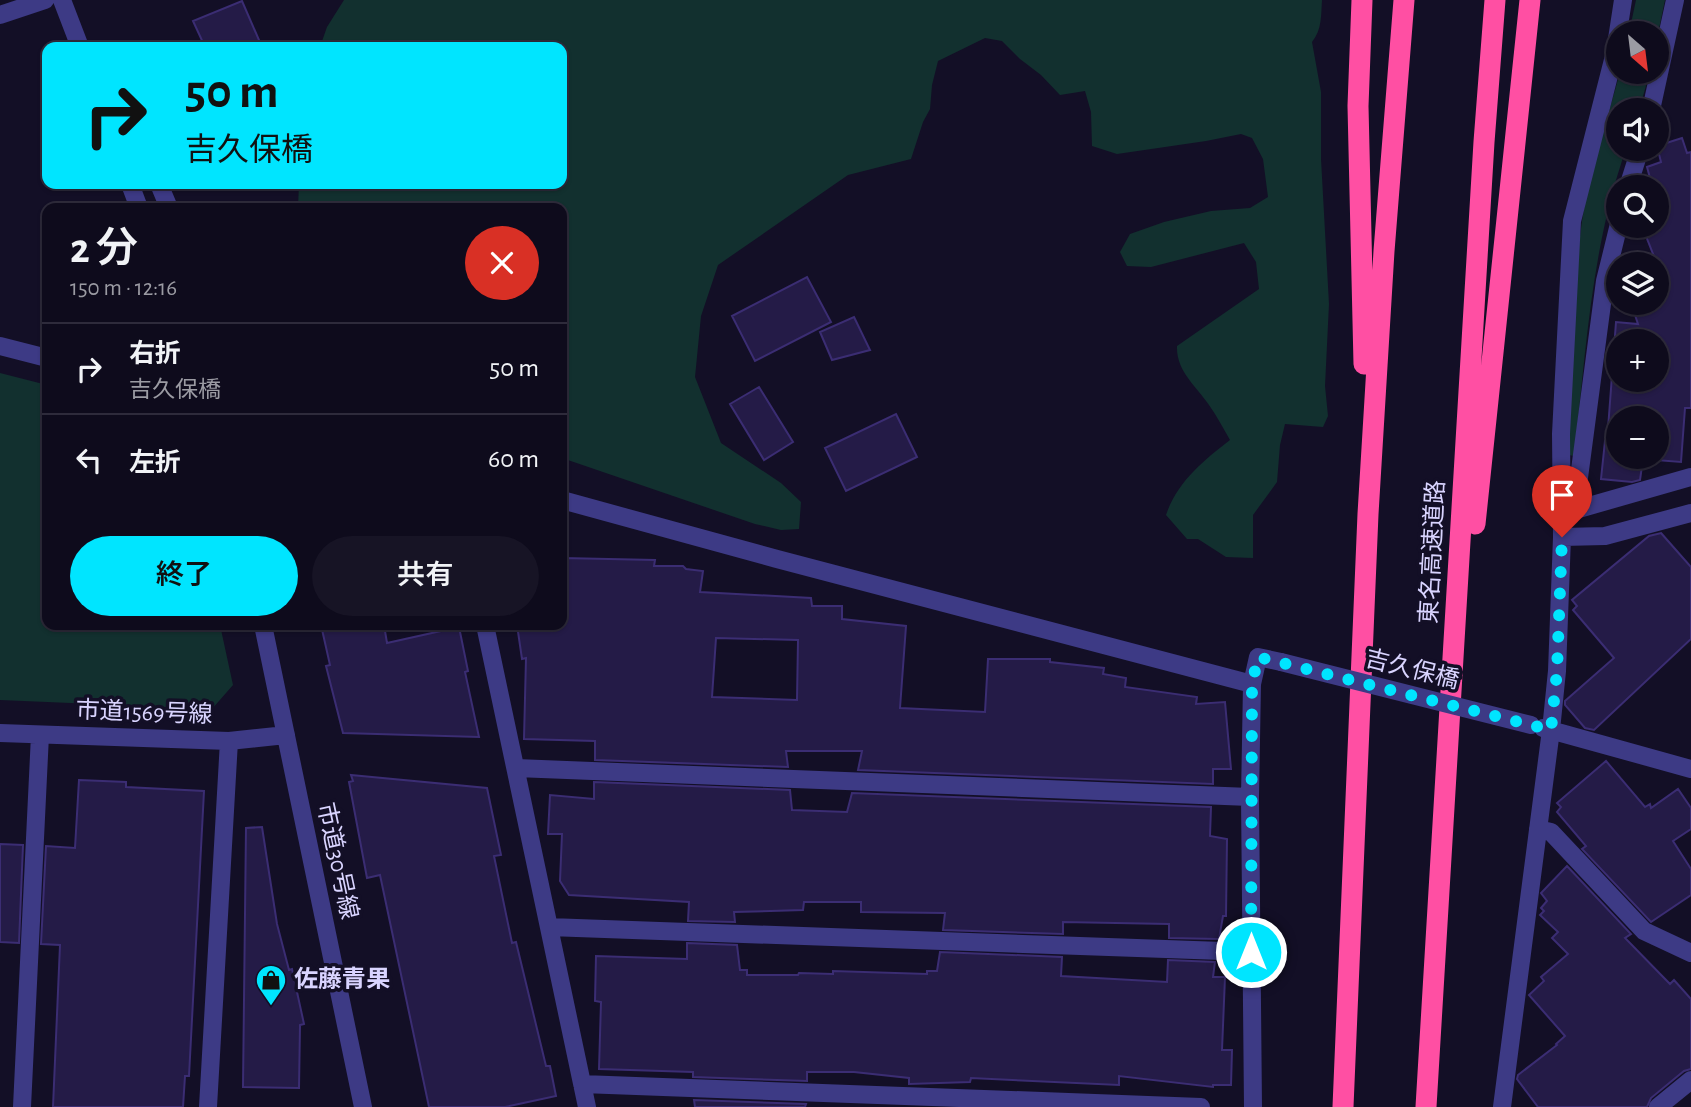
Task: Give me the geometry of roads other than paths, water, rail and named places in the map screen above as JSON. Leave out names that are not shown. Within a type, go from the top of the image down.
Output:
[{"type":"highway","points":[[1362,0],[1359,106],[1368,513]]},
{"type":"highway","points":[[1343,1107],[1368,513],[1384,251],[1404,0]]},
{"type":"highway","name":"東名高速道路","points":[[1426,1107],[1484,142],[1495,0]]},
{"type":"highway","points":[[1441,873],[1499,280],[1530,0]]},
{"type":"street","points":[[0,15],[46,0]]},
{"type":"street","points":[[61,0],[78,42]]},
{"type":"street","points":[[1503,1107],[1557,671],[1562,537],[1561,434],[1572,221],[1615,52],[1623,0]]},
{"type":"street","points":[[1654,98],[1675,0]]},
{"type":"street","points":[[1561,514],[1578,485],[1605,281],[1616,238]]},
{"type":"street","points":[[0,346],[42,357]]},
{"type":"street","points":[[1561,514],[1691,477]]},
{"type":"street","points":[[567,501],[1252,684],[1252,1107]]},
{"type":"street","points":[[1562,537],[1605,536],[1691,513]]},
{"type":"street","name":"市道30号線","points":[[265,630],[363,1107]]},
{"type":"street","points":[[486,630],[587,1107]]},
{"type":"street","name":"吉久保橋","points":[[1252,684],[1258,657],[1551,730],[1691,769]]},
{"type":"street","name":"市道1569号線","points":[[0,733],[229,741],[286,735]]},
{"type":"street","points":[[22,1107],[40,734]]},
{"type":"street","points":[[208,1107],[229,741]]},
{"type":"street","points":[[516,768],[1250,797]]},
{"type":"street","points":[[1538,830],[1552,832],[1644,931],[1691,953]]},
{"type":"street","points":[[549,927],[1251,952]]},
{"type":"street","points":[[1658,1107],[1691,1080]]},
{"type":"street","points":[[582,1084],[1201,1107]]},
{"type":"place","name":"佐藤青果","points":[[271,1007]]}]
